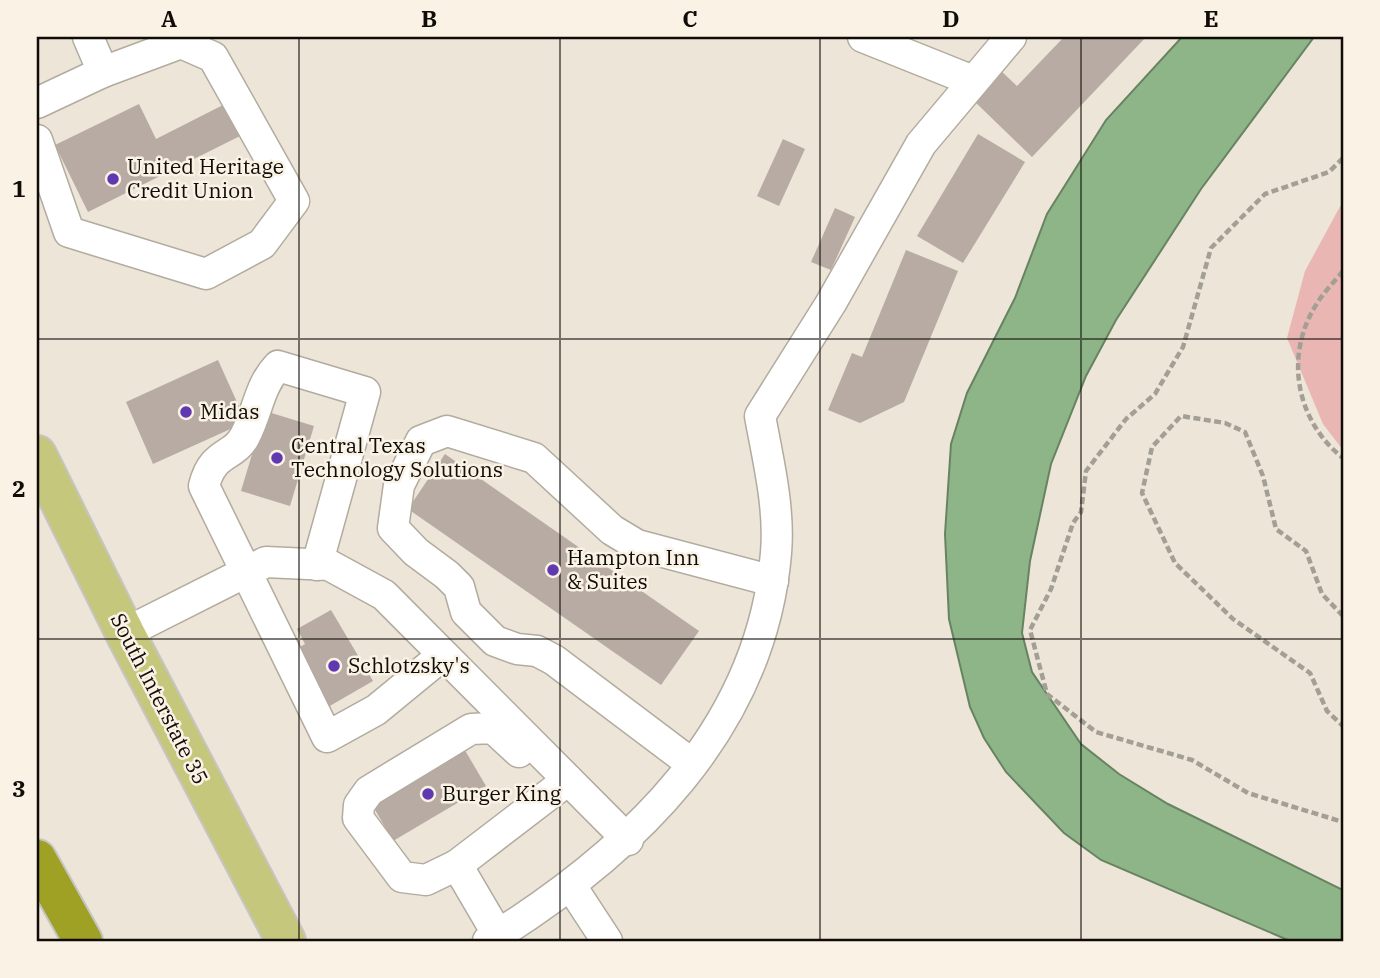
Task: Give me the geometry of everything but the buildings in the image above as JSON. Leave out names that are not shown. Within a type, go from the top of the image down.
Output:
[{"type":"highway","points":[[37,859],[83,941]]},
{"type":"main road","name":"South Interstate 35","points":[[37,455],[125,633],[286,941]]},
{"type":"street","points":[[88,37],[103,72]]},
{"type":"street","points":[[863,37],[973,81]]},
{"type":"street","points":[[457,865],[493,938],[571,886],[628,840],[706,747],[744,682],[767,619],[777,550],[772,485],[760,416],[831,303],[921,144],[1011,37]]},
{"type":"street","points":[[37,103],[103,72],[181,43],[213,57],[295,201],[262,244],[206,274],[69,232],[37,140]]},
{"type":"street","points":[[317,565],[365,392],[278,366],[265,380],[244,438],[209,467],[204,485],[244,573],[327,737],[376,710],[443,655]]},
{"type":"street","points":[[692,764],[554,660],[537,652],[495,641],[477,626],[466,612],[459,587],[393,528],[399,485],[421,441],[447,431],[534,458],[612,530],[638,545],[673,557],[773,581]]},
{"type":"street","points":[[125,633],[266,562],[328,565],[384,595],[562,785]]},
{"type":"street","points":[[562,785],[457,865],[426,880],[402,877],[358,818],[359,805],[369,791],[471,729],[493,728],[562,785],[628,840]]},
{"type":"street","points":[[571,886],[607,941]]},
{"type":"path","points":[[1343,158],[1329,172],[1265,194],[1211,248],[1183,347],[1155,394],[1126,419],[1086,471],[1081,512],[1073,523],[1051,589],[1030,631],[1047,694],[1096,732],[1192,760],[1248,793],[1343,822]]},
{"type":"path","points":[[1343,271],[1315,306],[1300,342],[1297,387],[1311,418],[1343,458]]},
{"type":"path","points":[[1343,616],[1322,594],[1306,551],[1276,529],[1263,476],[1245,432],[1225,424],[1181,416],[1152,447],[1142,493],[1175,563],[1233,619],[1310,673],[1327,711],[1343,726]]},
{"type":"shaded area","points":[[1182,37],[1314,37],[1201,189],[1116,320],[1086,376],[1051,464],[1030,561],[1022,633],[1032,672],[1081,744],[1119,774],[1168,804],[1343,890],[1343,941],[1290,941],[1101,860],[1064,833],[1006,772],[984,738],[970,707],[949,619],[945,534],[951,444],[967,393],[1015,298],[1047,214],[1106,120]]},
{"type":"shaded area","points":[[1343,201],[1343,450],[1323,424],[1287,338],[1305,271]]},
{"type":"place","name":"United Heritage Credit Union","points":[[113,179]]},
{"type":"place","name":"Midas","points":[[186,412]]},
{"type":"place","name":"Central Texas Technology Solutions","points":[[277,458]]},
{"type":"place","name":"Hampton Inn & Suites","points":[[553,570]]},
{"type":"place","name":"Schlotzsky's","points":[[334,666]]},
{"type":"place","name":"Burger King","points":[[428,794]]}]
